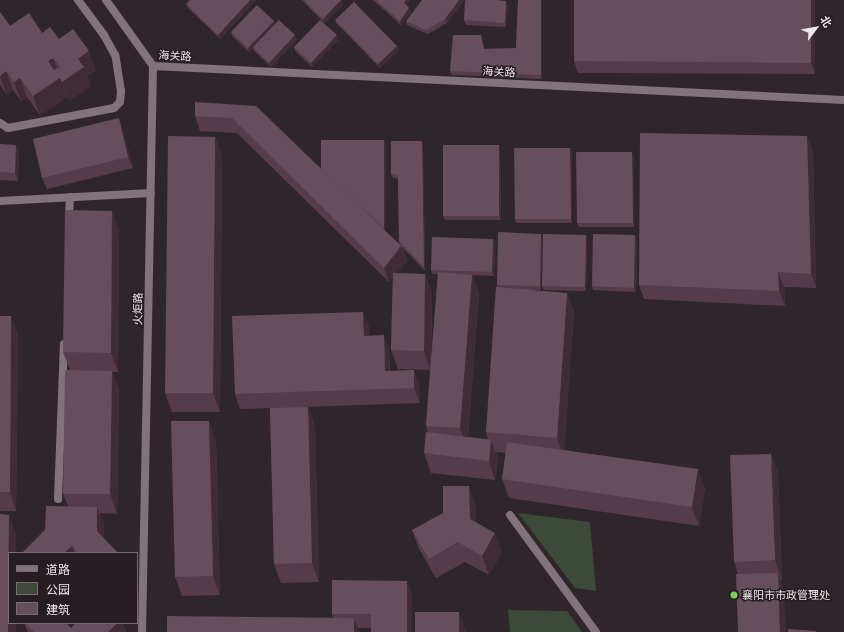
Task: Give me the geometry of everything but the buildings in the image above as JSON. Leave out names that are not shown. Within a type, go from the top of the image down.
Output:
[{"type":"street","points":[[0,123],[8,128],[114,108],[120,102],[121,91],[114,56],[104,35],[78,0]]},
{"type":"street","points":[[106,0],[153,66]]},
{"type":"street","name":"海关路","points":[[153,66],[844,100]]},
{"type":"street","name":"火炬路","points":[[142,632],[153,66]]},
{"type":"street","points":[[0,201],[151,193]]},
{"type":"street","points":[[69,229],[70,197]]},
{"type":"street","points":[[58,499],[65,332]]},
{"type":"street","points":[[510,515],[596,632]]},
{"type":"green space","points":[[518,513],[590,522],[596,591],[575,588]]},
{"type":"green space","points":[[508,610],[567,611],[582,632],[510,632]]},
{"type":"place","name":"襄阳市市政管理处","points":[[734,595]]}]
